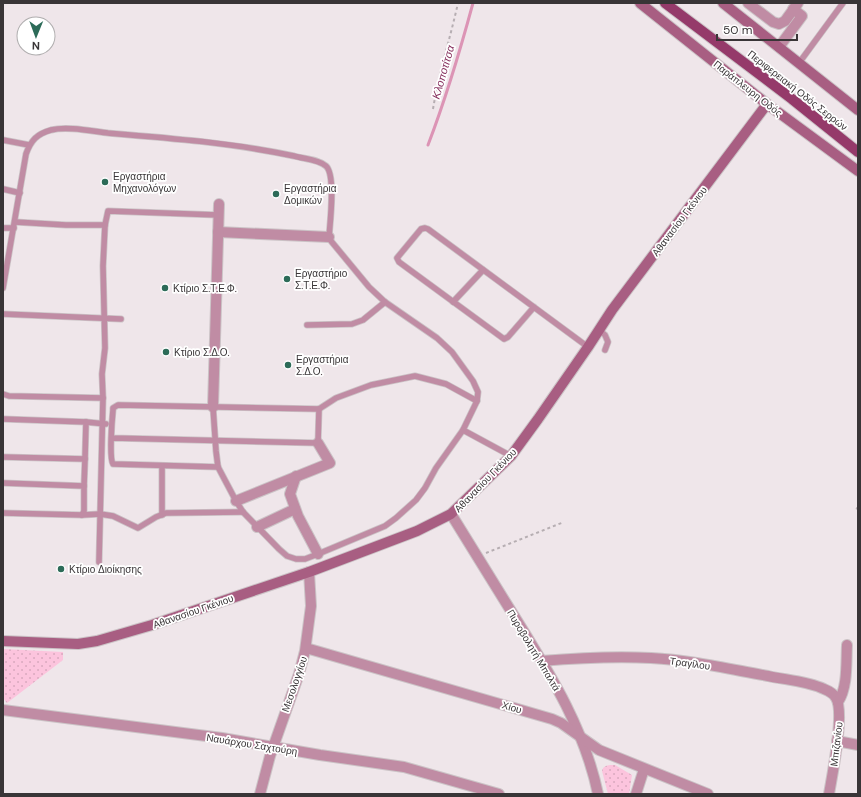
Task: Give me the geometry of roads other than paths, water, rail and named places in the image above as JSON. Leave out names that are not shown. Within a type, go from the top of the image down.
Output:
[{"type":"main road","name":"Περιφερειακή Οδός Σερρών","points":[[665,3],[792,99],[858,152]]},
{"type":"street","name":"Παράπλευρη Οδός","points":[[640,3],[767,104],[858,171]]},
{"type":"street","points":[[724,3],[858,110]]},
{"type":"street","points":[[748,3],[776,24],[782,23],[795,6],[802,16],[779,47]]},
{"type":"street","name":"Αθανασίου Γκένιου","points":[[3,641],[78,644],[97,641],[152,625],[309,572],[417,531],[451,514],[511,456],[588,347],[612,310],[767,104]]},
{"type":"street","points":[[213,407],[218,204]]},
{"type":"street","points":[[218,232],[329,237]]},
{"type":"street","points":[[236,501],[330,463],[318,442]]},
{"type":"street","points":[[296,476],[290,494],[295,510],[318,554]]},
{"type":"street","points":[[257,527],[295,510]]},
{"type":"street","name":"Πυροβολητή Μπαλτά","points":[[451,514],[542,661],[565,703],[580,738],[598,794]]},
{"type":"street","name":"Μεσολογγίου","points":[[260,794],[273,746],[299,674],[306,648],[311,606],[309,572]]},
{"type":"street","name":"Μπιζανίου","points":[[829,794],[839,715],[836,698],[842,697],[847,645]]},
{"type":"street","name":"Χίου","points":[[306,648],[546,717],[561,723],[580,738],[599,750],[708,794]]},
{"type":"street","name":"Τραγίλου","points":[[542,661],[649,658],[692,662],[812,685],[826,689],[836,698]]},
{"type":"street","name":"Ναυάρχου Σαχτούρη","points":[[3,710],[222,738],[273,746],[320,756],[404,767],[499,794]]},
{"type":"street","points":[[836,741],[858,745]]},
{"type":"street","points":[[636,794],[644,769]]},
{"type":"lane","points":[[799,64],[843,3]]},
{"type":"lane","points":[[3,288],[29,145],[38,135],[52,130],[65,129],[186,140],[269,151],[314,160],[326,166],[330,172],[332,181],[329,237],[347,262],[369,287],[385,302],[437,338],[452,352],[473,381],[478,392],[477,401],[463,430],[436,468],[425,488],[416,500],[385,526],[305,559],[296,559],[287,556],[243,512],[236,501],[218,467],[213,407]]},
{"type":"lane","points":[[3,140],[29,145]]},
{"type":"lane","points":[[3,189],[20,193]]},
{"type":"lane","points":[[99,562],[103,424],[102,374],[105,348],[103,266],[105,225],[108,211],[218,215]]},
{"type":"lane","points":[[3,228],[14,225],[105,225]]},
{"type":"lane","points":[[534,307],[508,337],[504,339],[398,260],[398,255],[421,229],[428,228],[588,347]]},
{"type":"lane","points":[[453,302],[483,270]]},
{"type":"lane","points":[[307,325],[352,324],[364,320],[385,302]]},
{"type":"lane","points":[[3,314],[121,319]]},
{"type":"lane","points":[[599,330],[605,335],[608,342],[606,350]]},
{"type":"lane","points":[[218,467],[113,464],[111,460],[112,425],[113,410],[115,406],[319,409],[336,398],[371,385],[415,376],[446,384],[477,401]]},
{"type":"lane","points":[[3,394],[9,396],[103,398]]},
{"type":"lane","points":[[112,438],[318,442],[319,409]]},
{"type":"lane","points":[[3,419],[86,422],[112,425]]},
{"type":"lane","points":[[82,515],[84,511],[86,422]]},
{"type":"lane","points":[[463,430],[511,456]]},
{"type":"lane","points":[[3,457],[85,459]]},
{"type":"lane","points":[[162,466],[162,514]]},
{"type":"lane","points":[[3,483],[84,486]]},
{"type":"lane","points":[[3,513],[100,514],[113,516],[138,528],[166,513],[243,512]]},
{"type":"waterway","name":"Κλοποτίτσα","points":[[428,145],[441,110],[473,3]]},
{"type":"place","name":"Εργαστήρια Μηχανολόγων","points":[[105,182]]},
{"type":"place","name":"Εργαστήρια Δομικών","points":[[276,194]]},
{"type":"place","name":"Εργαστήριο Σ.Τ.Ε.Φ.","points":[[287,279]]},
{"type":"place","name":"Κτίριο Σ.Τ.Ε.Φ.","points":[[165,288]]},
{"type":"place","name":"Κτίριο Σ.Δ.Ο.","points":[[166,352]]},
{"type":"place","name":"Εργαστήρια Σ.Δ.Ο.","points":[[288,365]]},
{"type":"place","name":"Κτίριο Διοίκησης","points":[[61,569]]}]
